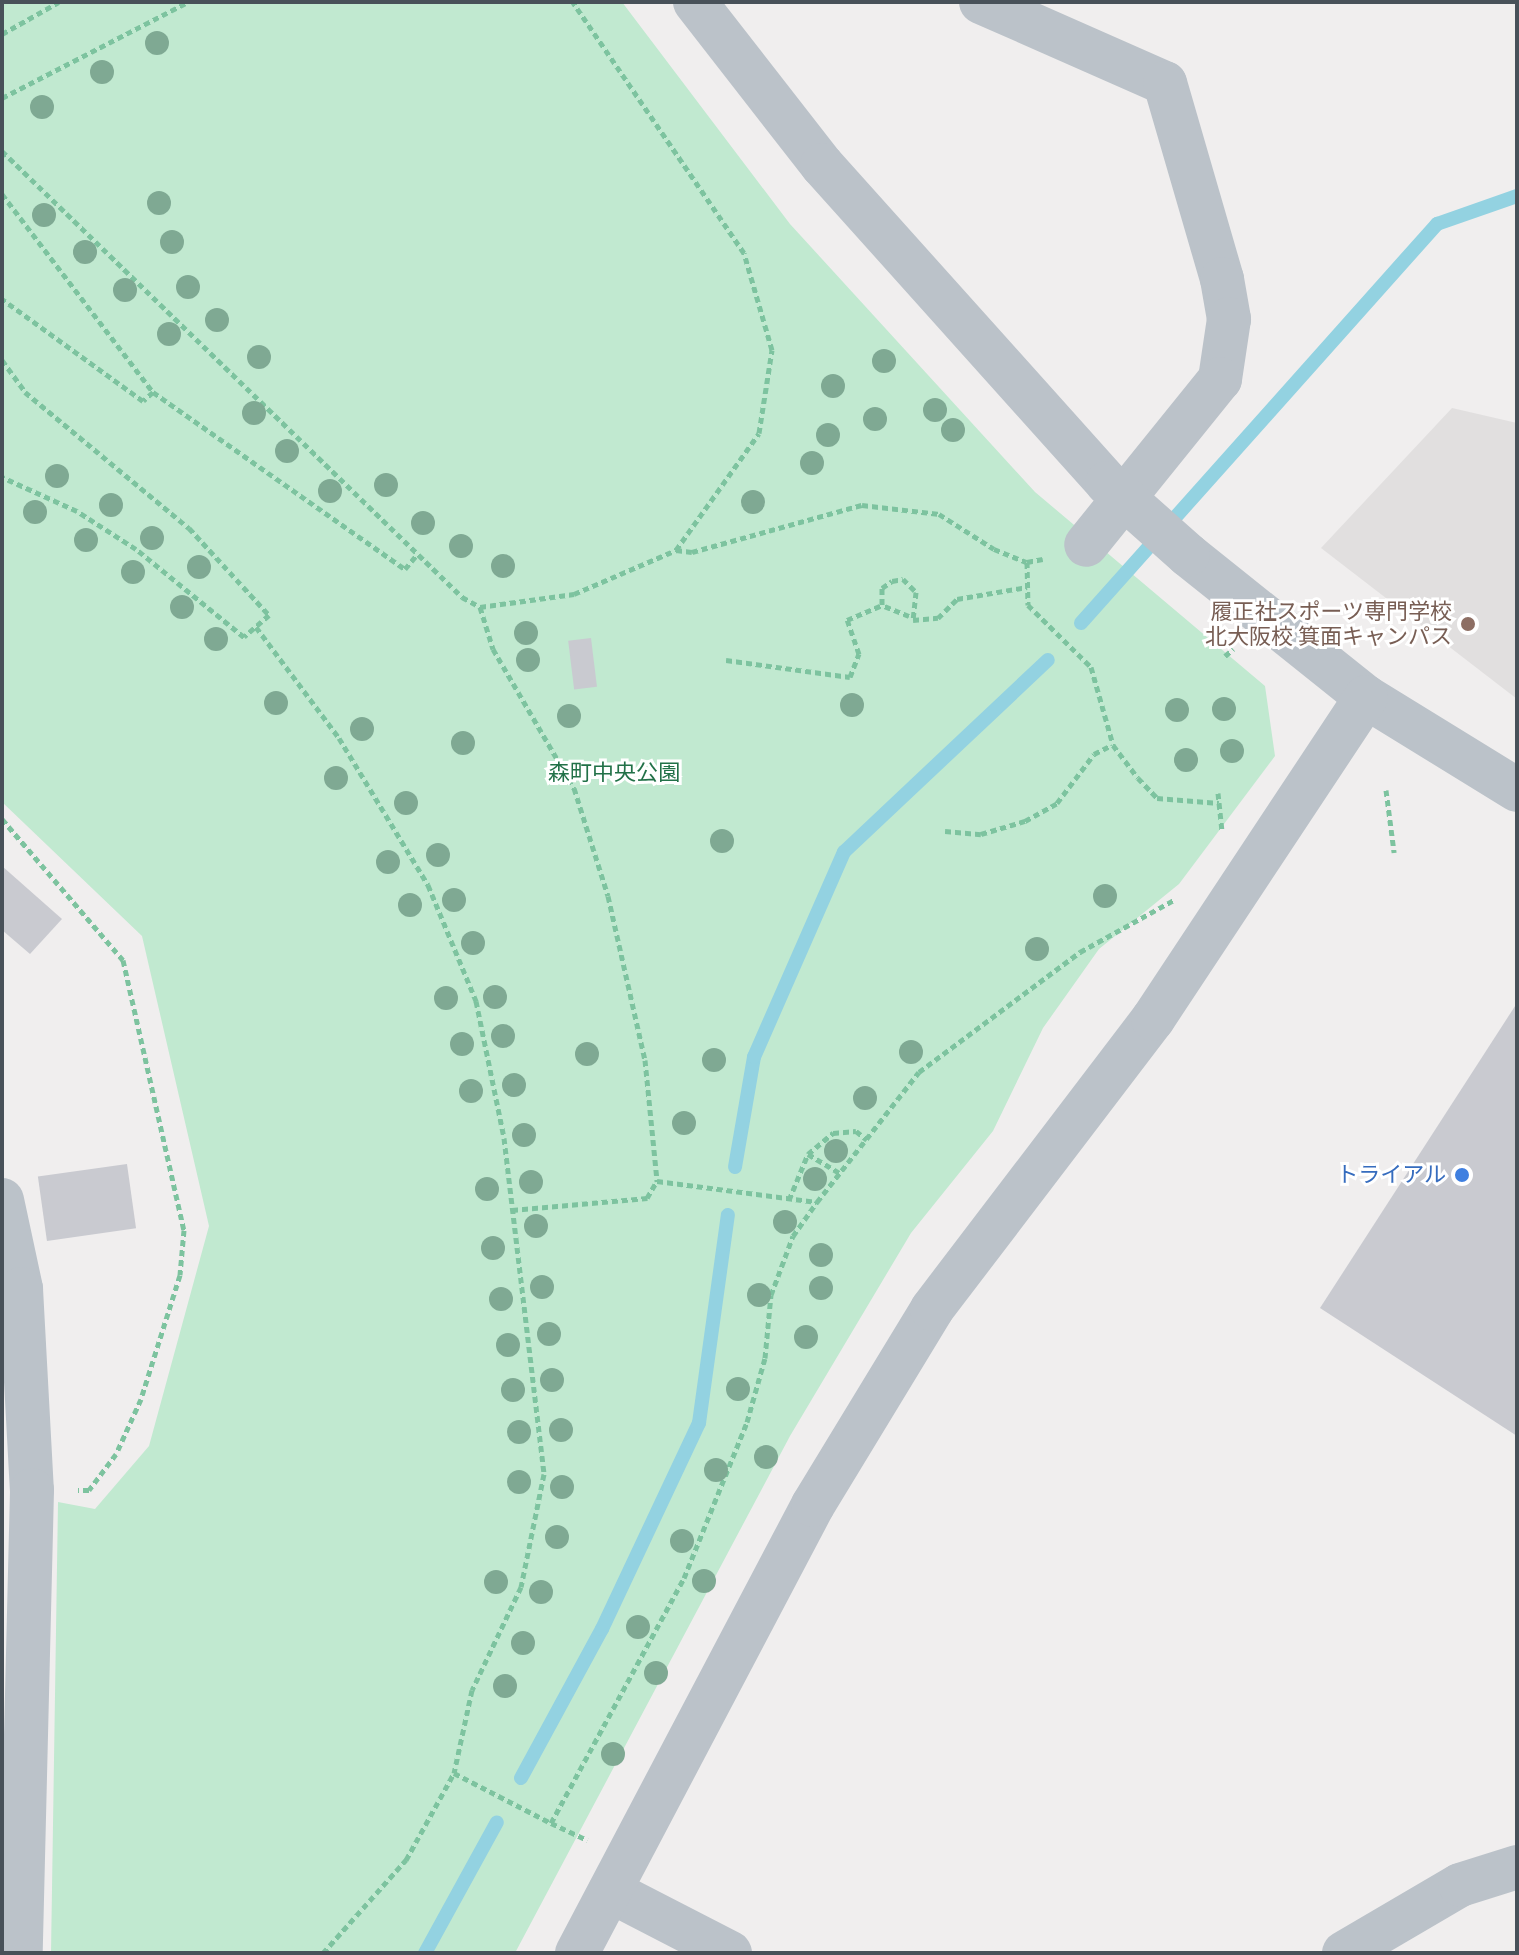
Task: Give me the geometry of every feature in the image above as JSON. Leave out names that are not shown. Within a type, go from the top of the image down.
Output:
[{"type":"street","points":[[695,2],[832,177],[1107,483],[1188,555],[1366,697],[1517,790]]},
{"type":"street","points":[[981,2],[1165,83],[1222,279],[1229,319],[1220,379],[1086,545]]},
{"type":"street","points":[[577,1953],[813,1505],[932,1309],[1153,1019],[1366,697]]},
{"type":"street","points":[[2,1200],[21,1289],[17,1490],[21,1953]]},
{"type":"street","points":[[1344,1953],[1460,1885],[1517,1867]]},
{"type":"street","points":[[610,1891],[730,1953]]},
{"type":"path","points":[[2,34],[59,2]]},
{"type":"path","points":[[2,98],[188,2]]},
{"type":"path","points":[[573,2],[744,253],[768,318],[771,380],[759,433],[676,550]]},
{"type":"path","points":[[2,151],[416,556],[480,607],[493,649],[574,788],[608,896],[645,1060],[657,1181],[647,1198],[512,1210]]},
{"type":"path","points":[[2,194],[153,392],[405,569],[416,556]]},
{"type":"path","points":[[2,299],[143,401],[153,392]]},
{"type":"path","points":[[2,360],[25,392],[189,528],[269,615],[244,637],[136,549],[77,511],[2,477]]},
{"type":"path","points":[[480,607],[574,594],[676,550],[692,552],[862,505],[939,514],[1027,562],[1086,545]]},
{"type":"path","points":[[1027,562],[1028,605],[1091,667],[1113,745],[1138,778],[1157,798],[1219,803]]},
{"type":"path","points":[[882,605],[882,588],[903,579],[918,597],[909,616]]},
{"type":"path","points":[[726,660],[850,677],[859,654],[847,620],[882,605],[928,621],[957,599],[1027,587]]},
{"type":"path","points":[[256,627],[400,830],[455,939],[476,1001],[512,1210],[544,1474],[521,1587],[472,1690],[454,1773],[406,1860],[323,1953]]},
{"type":"path","points":[[1225,656],[1234,648]]},
{"type":"path","points":[[945,831],[981,834],[1025,821],[1057,803],[1094,754],[1112,745]]},
{"type":"path","points":[[1386,790],[1394,852]]},
{"type":"path","points":[[1218,793],[1223,835]]},
{"type":"path","points":[[2,819],[123,960],[184,1230],[175,1288],[116,1454],[89,1490],[17,1490]]},
{"type":"path","points":[[551,1823],[684,1578],[747,1422],[771,1295],[793,1236],[919,1072],[1080,952],[1182,896]]},
{"type":"path","points":[[788,1200],[808,1154],[833,1133],[856,1131],[867,1140]]},
{"type":"path","points":[[808,1154],[840,1173]]},
{"type":"path","points":[[657,1181],[817,1202]]},
{"type":"path","points":[[454,1773],[591,1842]]},
{"type":"shaded area","name":"履正社スポーツ専門学校 北大阪校 箕面キャンパス","points":[[1452,408],[1517,423],[1517,699],[1321,548]]},
{"type":"green space","name":"森町中央公園","points":[[2,2],[622,2],[790,224],[1035,492],[1265,686],[1275,756],[1179,884],[1099,949],[1043,1028],[993,1131],[911,1233],[790,1436],[515,1953],[51,1953],[58,1502],[95,1509],[149,1446],[209,1226],[142,936],[2,802]]},
{"type":"building","points":[[591,638],[597,687],[574,689],[568,641]]},
{"type":"building","points":[[2,866],[62,919],[30,954],[2,930]]},
{"type":"building","name":"トライアル","points":[[1517,1003],[1517,1436],[1320,1308]]},
{"type":"building","points":[[127,1164],[136,1228],[47,1241],[38,1177]]},
{"type":"waterway","points":[[1081,623],[1437,224],[1517,196]]},
{"type":"waterway","points":[[735,1167],[754,1057],[844,852],[1048,660]]},
{"type":"waterway","points":[[521,1778],[602,1629],[699,1423],[728,1215]]},
{"type":"waterway","points":[[425,1953],[497,1822]]},
{"type":"place","name":"履正社スポーツ専門学校 北大阪校 箕面キャンパス","points":[[1468,624]]},
{"type":"place","name":"トライアル","points":[[1462,1175]]}]
